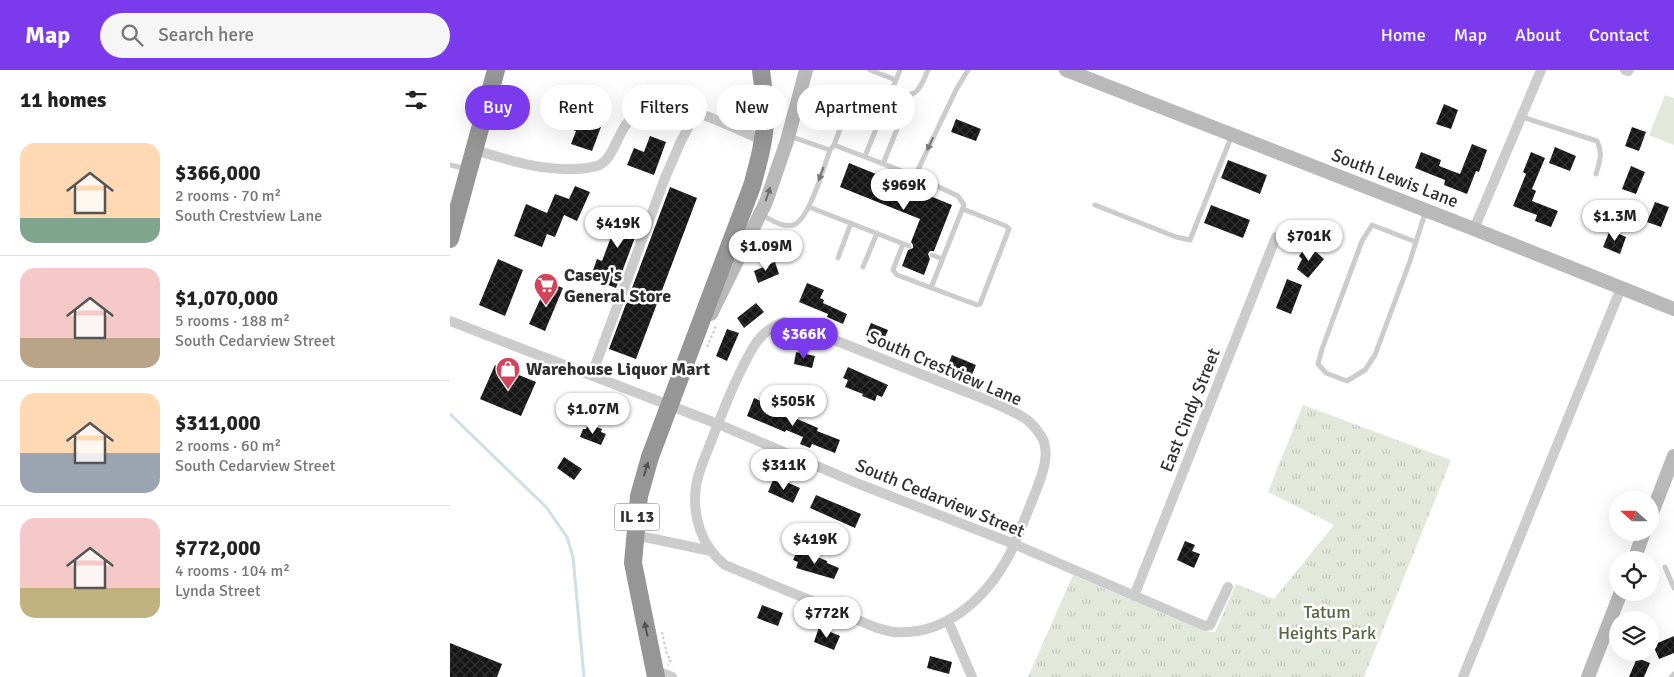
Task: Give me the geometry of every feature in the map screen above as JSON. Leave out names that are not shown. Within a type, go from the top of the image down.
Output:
[{"type":"highway","points":[[450,239],[454,209],[469,169],[496,70]]},
{"type":"highway","name":"IL 13","points":[[655,673],[633,563],[642,481],[752,186],[763,140],[765,120],[765,101],[761,70]]},
{"type":"street","points":[[685,363],[760,214],[788,136],[806,70]]},
{"type":"street","name":"South Lewis Lane","points":[[1066,70],[1674,309]]},
{"type":"street","name":"South Lewis Lane","points":[[1076,70],[1101,83]]},
{"type":"street","points":[[1474,229],[1541,70]]},
{"type":"street","points":[[1625,70],[1629,70]]},
{"type":"street","points":[[707,117],[763,140]]},
{"type":"street","points":[[474,150],[520,163],[551,169],[574,170],[595,167],[601,164],[608,158],[622,130]]},
{"type":"street","points":[[592,374],[665,178],[687,130]]},
{"type":"street","name":"East Cindy Street","points":[[1134,596],[1276,237]]},
{"type":"street","points":[[1462,677],[1620,288]]},
{"type":"street","name":"South Cedarview Street","points":[[450,321],[718,424],[859,484],[1014,544],[1204,626],[1210,625],[1228,587]]},
{"type":"street","name":"South Crestview Lane","points":[[718,424],[755,344],[775,325],[784,322],[809,330],[993,403],[1027,420],[1041,436],[1045,444],[1046,457],[1014,544]]},
{"type":"street","points":[[718,424],[696,487],[697,522],[702,536],[711,551],[725,565],[877,628],[894,632],[911,632],[928,629],[948,621],[965,610],[980,596],[1003,565],[1014,544]]},
{"type":"street","points":[[1659,495],[1674,456]]},
{"type":"street","points":[[635,535],[711,551]]},
{"type":"street","points":[[1588,677],[1618,601]]},
{"type":"street","points":[[948,621],[972,677]]},
{"type":"street","points":[[655,673],[672,677]]},
{"type":"lane","points":[[870,70],[896,80]]},
{"type":"lane","points":[[894,85],[900,70]]},
{"type":"lane","points":[[915,93],[919,90],[928,70]]},
{"type":"lane","points":[[915,176],[956,90],[968,70]]},
{"type":"lane","points":[[1522,117],[1597,141],[1601,149],[1601,158],[1596,174]]},
{"type":"lane","points":[[760,214],[780,225],[793,225],[802,219],[809,207],[839,130]]},
{"type":"lane","points":[[865,156],[875,130]]},
{"type":"lane","points":[[883,164],[897,130]]},
{"type":"lane","points":[[1095,205],[1176,237],[1190,240],[1232,135]]},
{"type":"lane","points":[[788,136],[865,156],[915,176],[958,196],[962,200],[963,209],[931,288]]},
{"type":"lane","points":[[450,165],[469,169]]},
{"type":"lane","points":[[809,207],[909,246]]},
{"type":"lane","points":[[903,244],[893,270],[898,275],[977,305],[980,304],[1008,229],[1006,226],[963,209]]},
{"type":"lane","points":[[1416,242],[1372,226],[1362,241],[1322,349],[1318,364],[1326,373],[1347,381],[1366,370],[1375,355],[1396,301],[1416,242],[1426,210]]},
{"type":"lane","points":[[838,258],[851,223]]},
{"type":"lane","points":[[863,267],[877,233]]},
{"type":"lane","points":[[932,255],[942,259]]},
{"type":"lane","points":[[1665,567],[1674,588]]},
{"type":"lane","points":[[1671,677],[1674,674]]},
{"type":"path","points":[[706,350],[718,323]]},
{"type":"path","points":[[661,628],[667,654],[671,660],[668,665],[672,677]]},
{"type":"green space","points":[[1665,95],[1674,98],[1674,145],[1649,135]]},
{"type":"green space","name":"Tatum Heights Park","points":[[1303,405],[1451,460],[1364,677],[1028,677],[1073,575],[1204,631],[1215,632],[1236,584],[1274,599],[1334,525],[1268,492]]},
{"type":"building","points":[[1444,104],[1458,110],[1451,129],[1436,124]]},
{"type":"building","points":[[956,119],[981,129],[976,141],[951,132]]},
{"type":"building","points":[[1632,127],[1646,132],[1639,151],[1625,146]]},
{"type":"building","points":[[573,130],[600,130],[592,151],[571,144],[576,131]]},
{"type":"building","points":[[650,136],[666,142],[654,175],[627,165],[634,148],[644,152]]},
{"type":"building","points":[[1472,144],[1487,150],[1479,172],[1476,171],[1467,194],[1444,185],[1445,180],[1415,168],[1421,152],[1441,160],[1439,166],[1460,174]]},
{"type":"building","points":[[1555,147],[1576,156],[1570,171],[1549,163]]},
{"type":"building","points":[[1531,152],[1545,158],[1532,189],[1536,191],[1532,201],[1558,211],[1551,227],[1535,221],[1537,215],[1513,206],[1526,174],[1523,172]]},
{"type":"building","points":[[1228,160],[1267,175],[1260,194],[1221,178]]},
{"type":"building","points":[[849,163],[952,205],[934,251],[930,251],[928,254],[930,259],[924,275],[902,266],[908,250],[913,248],[911,242],[920,219],[840,187]]},
{"type":"building","points":[[1631,166],[1645,172],[1636,194],[1622,189]]},
{"type":"building","points":[[575,186],[590,192],[577,221],[564,215],[555,237],[547,234],[542,247],[514,236],[526,204],[547,213],[555,194],[569,199]]},
{"type":"building","points":[[670,187],[697,198],[636,359],[609,349]]},
{"type":"building","points":[[1655,202],[1669,207],[1661,227],[1647,222]]},
{"type":"building","points":[[1211,205],[1250,220],[1243,238],[1204,223]]},
{"type":"building","points":[[622,208],[643,216],[616,288],[595,280],[597,275],[592,273],[597,259],[602,261]]},
{"type":"building","points":[[1610,230],[1626,237],[1620,254],[1603,247]]},
{"type":"building","points":[[1308,245],[1324,259],[1308,278],[1297,269],[1302,259],[1299,256]]},
{"type":"building","name":"Casey's General Store","points":[[498,259],[523,270],[505,316],[479,305]]},
{"type":"building","points":[[775,262],[779,274],[758,283],[754,271]]},
{"type":"building","points":[[1287,279],[1302,285],[1291,314],[1276,308]]},
{"type":"building","name":"Casey's General Store","points":[[548,282],[563,288],[545,331],[529,324]]},
{"type":"building","points":[[807,283],[824,290],[820,298],[824,300],[823,303],[847,314],[843,324],[827,317],[828,314],[799,302]]},
{"type":"building","points":[[756,303],[764,312],[744,328],[737,318]]},
{"type":"building","points":[[871,323],[888,330],[883,342],[866,335]]},
{"type":"building","points":[[727,329],[739,333],[727,361],[716,356]]},
{"type":"building","points":[[796,352],[815,356],[812,368],[794,364]]},
{"type":"building","points":[[952,355],[976,365],[971,377],[947,367]]},
{"type":"building","name":"Warehouse Liquor Mart","points":[[495,365],[536,382],[521,416],[480,399]]},
{"type":"building","points":[[848,367],[888,385],[882,397],[877,395],[875,401],[845,387],[848,380],[843,378]]},
{"type":"building","points":[[754,398],[767,404],[765,409],[794,420],[795,418],[818,428],[817,431],[840,440],[835,453],[812,444],[810,448],[800,444],[803,437],[786,430],[785,432],[747,416]]},
{"type":"building","points":[[588,424],[602,429],[601,432],[606,434],[601,445],[580,437],[583,429],[586,429]]},
{"type":"building","points":[[564,457],[582,469],[574,480],[557,468]]},
{"type":"building","points":[[773,480],[783,484],[784,481],[800,488],[793,503],[768,492]]},
{"type":"building","points":[[816,495],[861,514],[855,528],[810,508]]},
{"type":"building","points":[[1185,541],[1195,545],[1192,551],[1200,554],[1194,568],[1177,560]]},
{"type":"building","points":[[798,549],[839,568],[834,579],[796,568],[798,562],[793,560]]},
{"type":"building","points":[[762,605],[783,613],[778,626],[757,618]]},
{"type":"building","points":[[819,627],[840,636],[834,650],[814,642]]},
{"type":"building","points":[[1674,636],[1674,653],[1659,659],[1659,642]]},
{"type":"building","points":[[450,643],[502,664],[497,677],[450,677]]},
{"type":"building","points":[[930,656],[952,662],[949,674],[927,668]]},
{"type":"building","points":[[1636,661],[1650,663],[1644,677],[1629,677]]},
{"type":"waterway","points":[[450,414],[546,507],[567,537],[573,557],[584,677]]},
{"type":"place","name":"Casey's General Store","points":[[546,306]]},
{"type":"place","name":"Warehouse Liquor Mart","points":[[508,390]]}]
